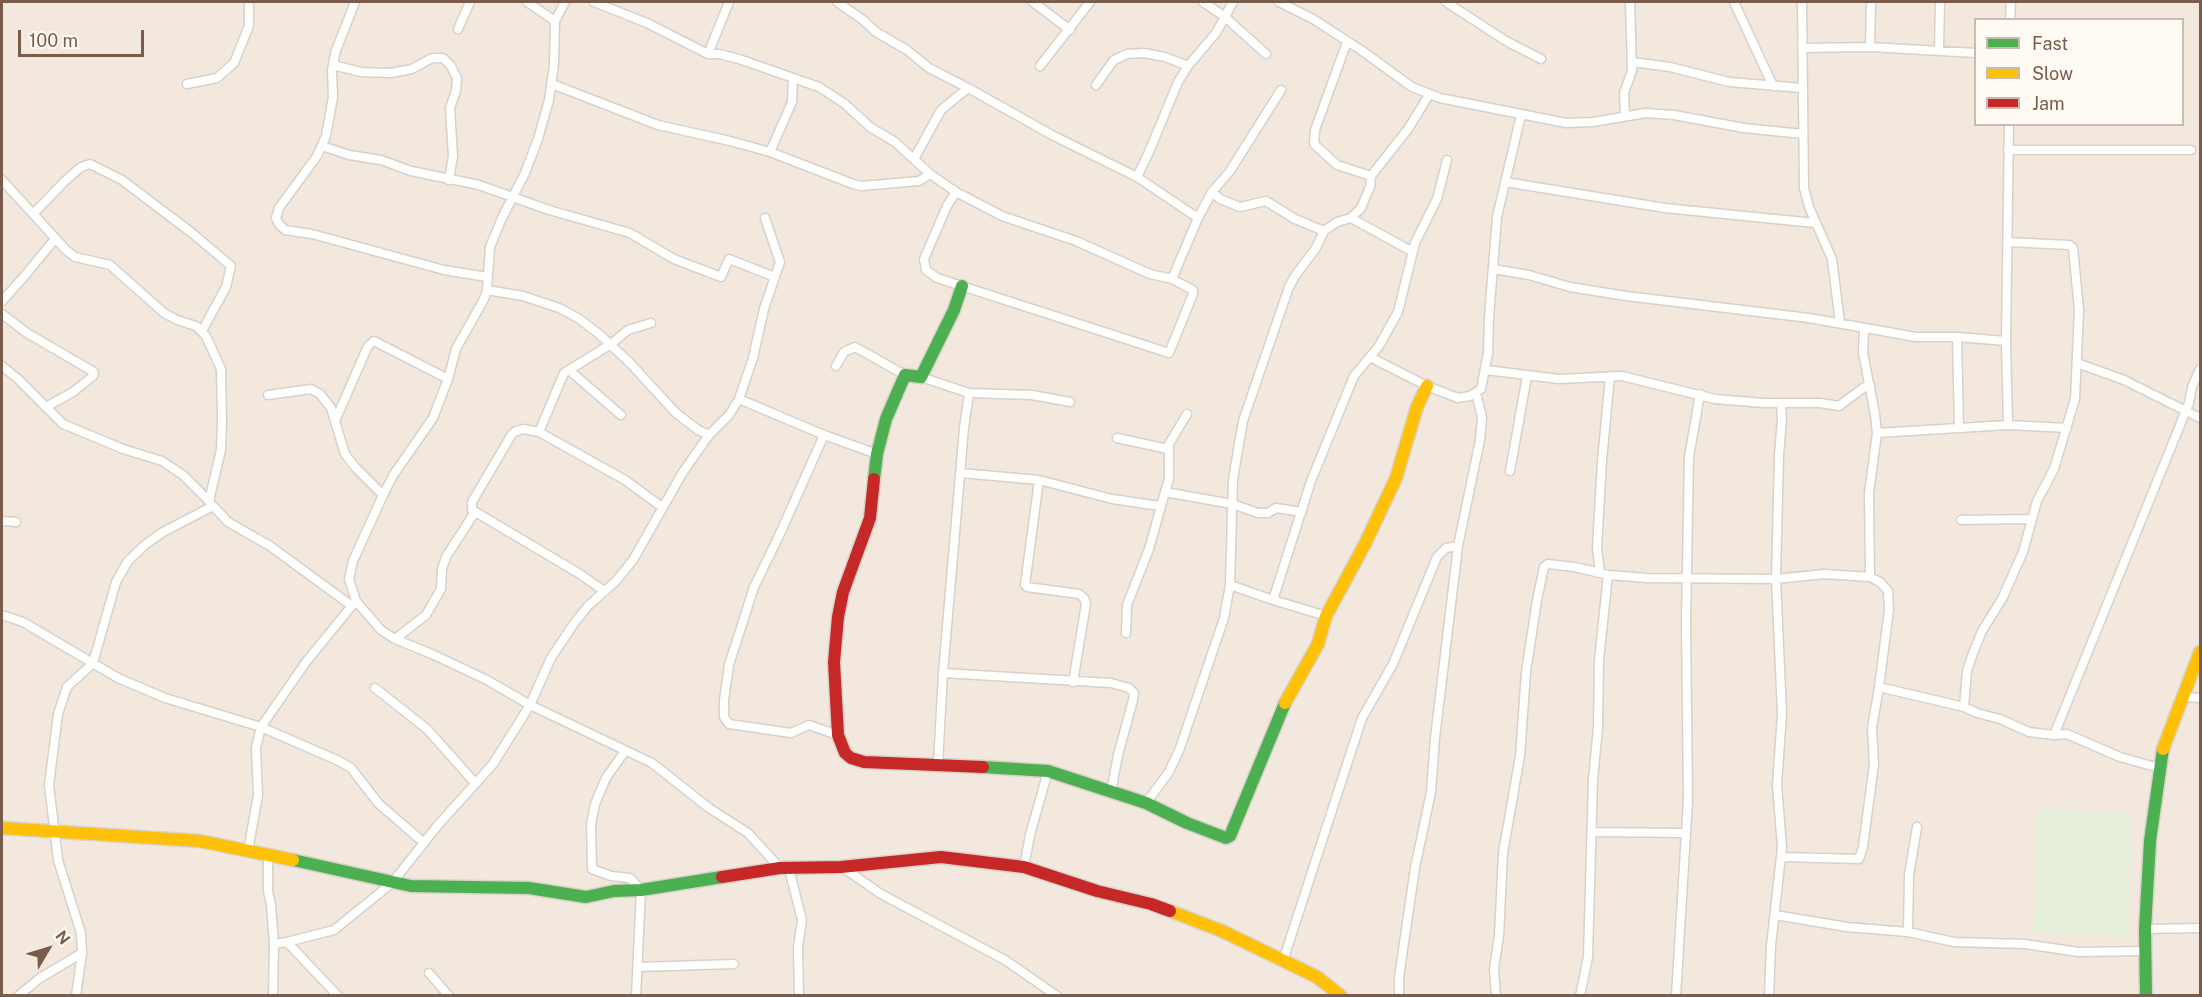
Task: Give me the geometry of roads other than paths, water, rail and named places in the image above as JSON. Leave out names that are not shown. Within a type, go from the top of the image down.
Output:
[{"type":"street","points":[[187,84],[217,78],[234,63],[249,26],[249,2]]},
{"type":"street","points":[[355,2],[335,53],[333,97],[326,136],[312,163],[279,208],[276,218],[283,228],[444,270],[487,278]]},
{"type":"street","points":[[458,29],[470,2]]},
{"type":"street","points":[[527,2],[555,21]]},
{"type":"street","points":[[354,603],[349,579],[350,569],[394,474],[433,418],[448,379],[456,349],[487,290],[490,247],[538,139],[552,84],[555,21],[566,2]]},
{"type":"street","points":[[594,2],[647,23],[708,54],[739,59],[819,87],[845,104],[870,127],[895,142],[930,174],[956,192],[1002,216],[1076,242],[1150,274],[1172,279],[1193,290],[1171,350],[1166,354],[937,278],[926,270],[924,259],[947,206],[956,192]]},
{"type":"street","points":[[708,54],[729,2]]},
{"type":"street","points":[[837,2],[876,32],[907,50],[929,68],[1052,135],[1137,177],[1198,218]]},
{"type":"street","points":[[1033,2],[1070,30]]},
{"type":"street","points":[[1040,66],[1090,2]]},
{"type":"street","points":[[1203,2],[1225,17],[1266,54]]},
{"type":"street","points":[[1137,177],[1178,82],[1188,66],[1216,33],[1233,2]]},
{"type":"street","points":[[1279,2],[1313,19],[1392,74],[1429,95],[1566,123],[1593,122],[1646,113],[1674,115],[1744,128],[1803,134]]},
{"type":"street","points":[[1446,2],[1506,41],[1540,59]]},
{"type":"street","points":[[1625,116],[1624,93],[1632,71],[1630,2]]},
{"type":"street","points":[[1734,2],[1773,86]]},
{"type":"street","points":[[1802,2],[1804,188],[1815,223],[1832,259],[1840,323]]},
{"type":"street","points":[[1870,47],[1871,2]]},
{"type":"street","points":[[1939,50],[1940,2]]},
{"type":"street","points":[[2010,18],[2011,2]]},
{"type":"street","points":[[1347,42],[1315,130],[1314,144],[1337,165],[1371,176]]},
{"type":"street","points":[[1802,48],[1870,47],[1974,52]]},
{"type":"street","points":[[1096,85],[1114,60],[1127,54],[1151,54],[1188,66]]},
{"type":"street","points":[[333,65],[361,72],[391,73],[412,69],[432,58],[443,58],[451,66],[457,78],[456,91],[449,114],[453,156],[448,180]]},
{"type":"street","points":[[1632,62],[1670,67],[1729,82],[1802,88]]},
{"type":"street","points":[[770,153],[792,102],[793,78]]},
{"type":"street","points":[[552,84],[658,124],[770,153],[861,186],[919,181],[930,174]]},
{"type":"street","points":[[914,159],[927,138],[934,119],[941,110],[968,88]]},
{"type":"street","points":[[1172,279],[1198,218],[1212,192],[1230,171],[1281,90]]},
{"type":"street","points":[[1146,803],[1168,772],[1180,748],[1224,618],[1230,585],[1235,460],[1243,421],[1289,287],[1316,248],[1324,231],[1337,222],[1350,218],[1361,208],[1370,187],[1371,176],[1408,129],[1429,95]]},
{"type":"street","points":[[1370,357],[1427,386],[1458,398],[1476,393],[1481,389],[1486,370],[1497,217],[1521,115]]},
{"type":"street","points":[[2008,425],[2006,341],[2009,126]]},
{"type":"street","points":[[322,146],[349,155],[381,160],[411,171],[479,185],[512,198],[630,233],[674,259],[721,277],[729,259],[775,277]]},
{"type":"street","points":[[2008,150],[2191,150]]},
{"type":"street","points":[[1273,600],[1311,481],[1354,376],[1385,336],[1398,312],[1415,243],[1441,188],[1447,160]]},
{"type":"street","points":[[33,214],[81,167],[90,164],[122,180],[231,266],[226,287],[202,331]]},
{"type":"street","points":[[2,180],[55,239],[75,256],[111,265],[164,313],[177,320],[191,323],[202,331],[211,344],[221,369],[222,438],[211,503],[163,532],[128,561],[116,582],[93,663],[67,687],[58,714],[49,785],[58,860],[81,933],[82,953],[76,996]]},
{"type":"street","points":[[1506,182],[1654,206],[1815,223]]},
{"type":"street","points":[[1212,192],[1220,199],[1240,207],[1266,201],[1295,219],[1324,231]]},
{"type":"street","points":[[274,944],[334,930],[392,883],[423,842],[493,764],[530,705],[551,658],[575,622],[616,581],[633,560],[662,507],[709,435],[729,415],[739,399],[753,358],[764,309],[780,262],[765,218]]},
{"type":"street","points":[[1350,218],[1413,252]]},
{"type":"street","points":[[2,301],[55,239]]},
{"type":"street","points":[[1964,707],[1967,671],[1973,652],[1982,631],[2002,599],[2023,552],[2037,501],[2054,469],[2075,399],[2079,310],[2073,248],[2069,245],[2008,242]]},
{"type":"street","points":[[1493,269],[1528,275],[1570,287],[1840,323],[1916,337],[1957,337],[2006,341]]},
{"type":"street","points":[[921,377],[954,310],[962,286]]},
{"type":"street","points":[[487,290],[513,293],[559,308],[589,326],[646,379],[676,413],[698,430],[709,435]]},
{"type":"street","points":[[2,314],[27,333],[94,372],[93,376],[73,392],[46,407]]},
{"type":"street","points":[[538,432],[561,377],[628,330],[651,323]]},
{"type":"street","points":[[1864,328],[1863,353],[1876,433],[1869,492],[1870,577]]},
{"type":"street","points":[[1957,337],[1959,428]]},
{"type":"street","points":[[335,421],[368,346],[374,341],[448,379]]},
{"type":"street","points":[[836,366],[844,352],[855,347],[904,375],[921,377],[969,393],[1032,396],[1070,402]]},
{"type":"street","points":[[2077,363],[2124,380],[2200,418]]},
{"type":"street","points":[[2,366],[63,424],[123,449],[169,464],[228,522],[270,546],[354,603],[381,630],[395,639],[487,680],[530,705],[652,763],[709,808],[748,833],[785,868],[802,920],[798,947],[800,996]]},
{"type":"street","points":[[2054,735],[2200,369]]},
{"type":"street","points":[[569,370],[621,415]]},
{"type":"street","points":[[1486,370],[1527,376],[1583,379],[1622,376],[1727,400],[1839,406],[1863,388],[1870,386]]},
{"type":"street","points":[[904,375],[885,419],[877,454],[870,518],[843,591],[837,617],[834,662],[838,735],[845,753],[851,758],[864,762],[1048,771],[1146,803],[1226,838],[1230,836],[1284,707],[1318,644],[1326,616],[1365,544],[1396,478],[1408,444],[1417,406],[1427,386]]},
{"type":"street","points":[[1510,471],[1527,376]]},
{"type":"street","points":[[1580,996],[1588,957],[1593,779],[1599,706],[1604,574],[1597,548],[1610,376]]},
{"type":"street","points":[[268,395],[302,390],[315,391],[326,399],[345,454],[383,495]]},
{"type":"street","points":[[938,764],[964,428],[969,393]]},
{"type":"street","points":[[1399,996],[1399,977],[1415,868],[1431,792],[1435,738],[1458,546],[1480,440],[1482,417],[1476,393]]},
{"type":"street","points":[[1676,996],[1688,800],[1686,622],[1689,457],[1700,394]]},
{"type":"street","points":[[739,399],[824,435],[877,454]]},
{"type":"street","points":[[1769,996],[1771,946],[1781,857],[1777,785],[1782,714],[1776,579],[1781,403]]},
{"type":"street","points":[[1126,633],[1127,605],[1149,549],[1169,479],[1168,449],[1174,432],[1187,414]]},
{"type":"street","points":[[1876,433],[2008,425],[2067,428]]},
{"type":"street","points":[[604,591],[580,574],[475,512],[471,507],[512,434],[524,429],[538,432],[625,480],[662,507]]},
{"type":"street","points":[[824,435],[754,587],[729,664],[724,717],[729,724],[791,733],[809,725],[838,735]]},
{"type":"street","points":[[1117,438],[1168,449]]},
{"type":"street","points":[[961,473],[1039,480],[1112,499],[1160,506]]},
{"type":"street","points":[[1039,480],[1025,585],[1079,594],[1084,598],[1086,604],[1073,682]]},
{"type":"street","points":[[1165,492],[1232,504],[1258,513],[1268,513],[1276,508],[1302,512]]},
{"type":"street","points":[[395,639],[426,615],[441,589],[442,569],[446,557],[475,512]]},
{"type":"street","points":[[1961,519],[2032,519]]},
{"type":"street","points":[[2,522],[16,522]]},
{"type":"street","points":[[1283,960],[1362,718],[1393,664],[1437,557],[1446,548],[1458,546]]},
{"type":"street","points":[[1496,996],[1494,969],[1499,936],[1503,852],[1520,756],[1526,672],[1544,567],[1548,564],[1604,574],[1647,578],[1776,579],[1824,574],[1870,577],[1880,582],[1888,591],[1889,610],[1872,728],[1874,764],[1863,847],[1859,859],[1781,857]]},
{"type":"street","points":[[1230,585],[1326,616]]},
{"type":"street","points":[[248,850],[258,795],[256,748],[261,727],[306,662],[354,603]]},
{"type":"street","points":[[2,615],[23,622],[118,678],[165,698],[261,727],[339,760],[351,768],[379,804],[423,842]]},
{"type":"street","points":[[2146,996],[2145,929],[2150,841],[2159,768],[2165,741],[2200,652]]},
{"type":"street","points":[[944,673],[1111,683],[1129,688],[1134,693],[1111,792]]},
{"type":"street","points":[[1879,687],[1964,707],[2029,732],[2067,735],[2120,757],[2159,768]]},
{"type":"street","points":[[375,688],[427,729],[475,783]]},
{"type":"street","points":[[2184,697],[2200,698]]},
{"type":"street","points":[[625,751],[606,778],[595,804],[591,824],[592,869],[611,876],[630,878],[641,890],[636,996]]},
{"type":"street","points":[[1024,867],[1030,835],[1048,771]]},
{"type":"street","points":[[1908,932],[1909,875],[1917,827]]},
{"type":"street","points":[[2,828],[200,841],[411,886],[529,888],[586,897],[614,891],[641,890],[785,868],[841,867],[941,857],[1024,867],[1097,891],[1151,904],[1222,931],[1317,977],[1341,996]]},
{"type":"street","points":[[1593,832],[1685,833]]},
{"type":"street","points":[[267,856],[274,944],[273,996]]},
{"type":"street","points":[[841,867],[881,894],[1005,960],[1057,996]]},
{"type":"street","points":[[1775,915],[1847,927],[1908,932],[1954,942],[2025,944],[2078,952],[2147,951]]},
{"type":"street","points":[[2145,929],[2200,928]]},
{"type":"street","points":[[287,942],[338,996]]},
{"type":"street","points":[[18,996],[40,978],[82,953]]},
{"type":"street","points":[[638,967],[734,964]]},
{"type":"street","points":[[429,972],[449,996]]}]
